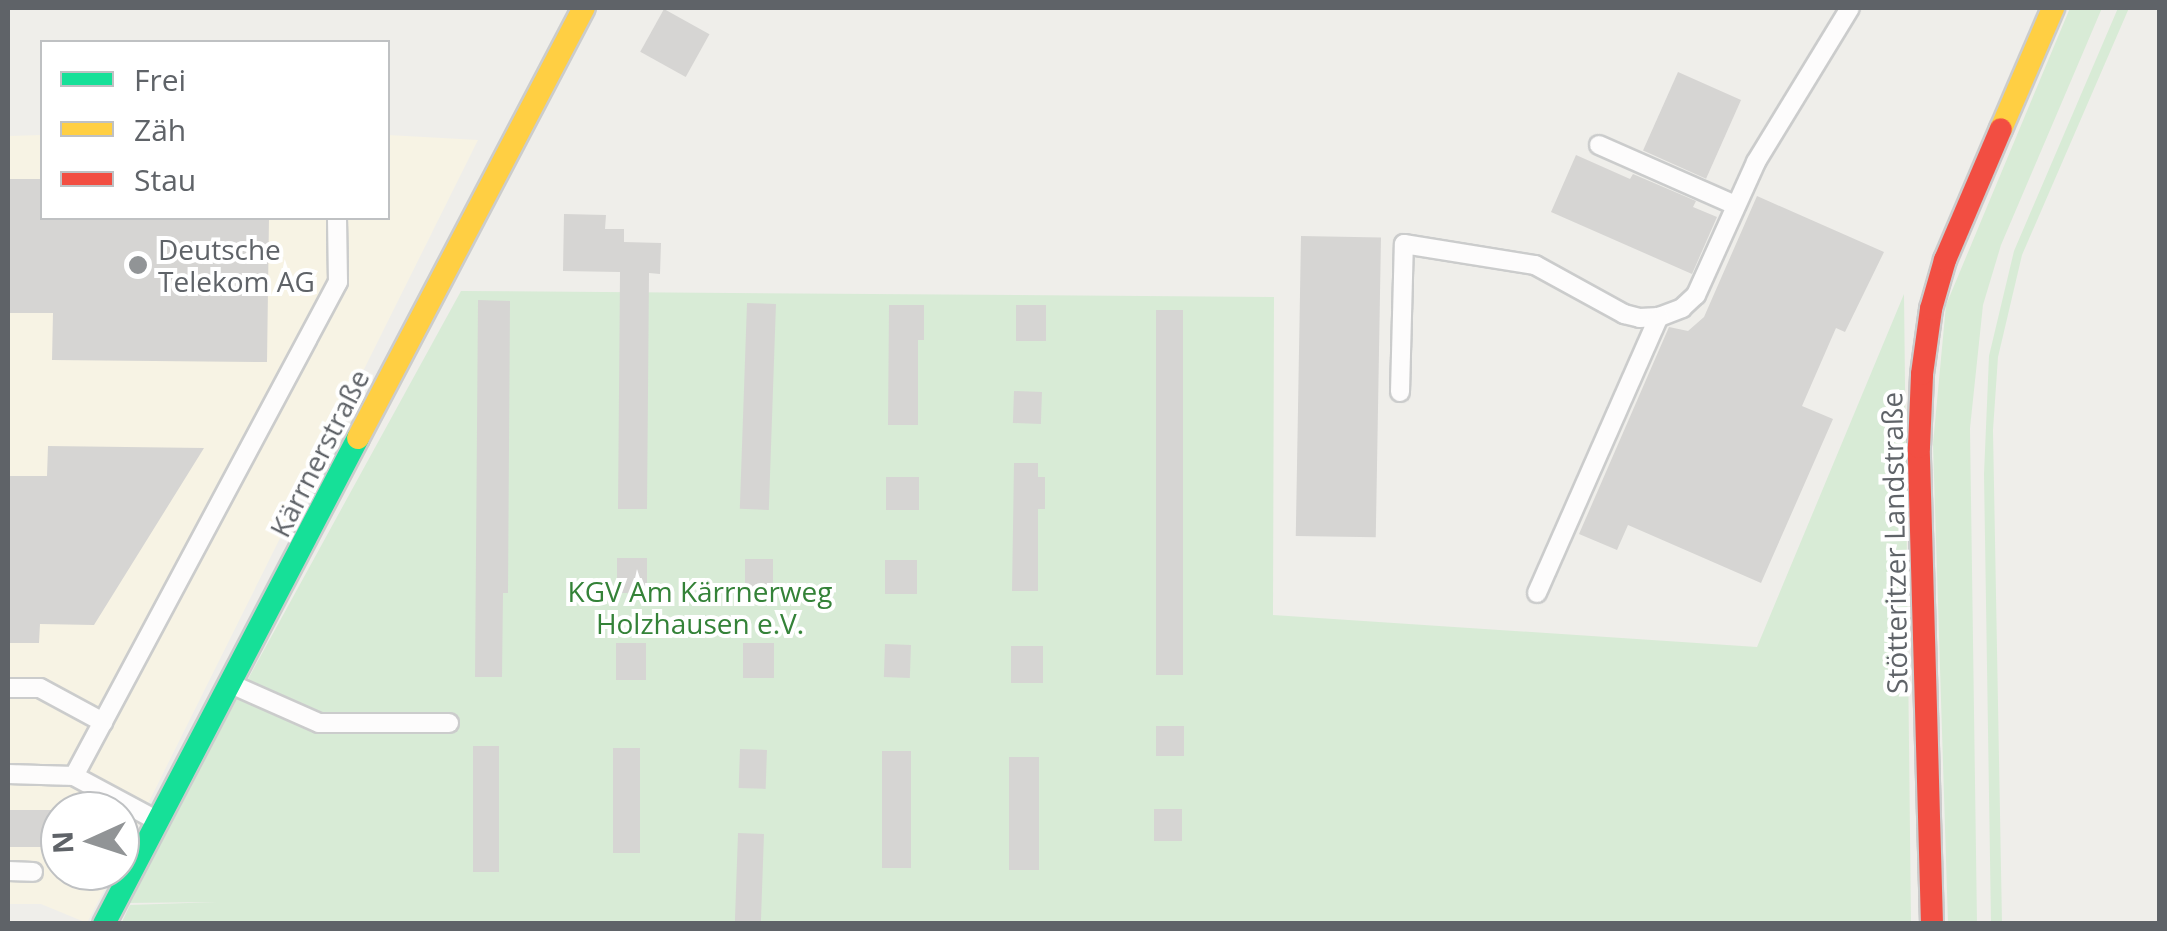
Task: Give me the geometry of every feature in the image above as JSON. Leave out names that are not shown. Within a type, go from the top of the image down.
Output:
[{"type":"street","name":"Kärrnerstraße","points":[[104,924],[584,8]]},
{"type":"street","name":"Stötteritzer Landstraße","points":[[1932,924],[1919,448],[1922,374],[1931,309],[1944,260],[2053,8]]},
{"type":"lane","points":[[1400,392],[1404,244],[1535,266],[1624,314],[1659,317],[1682,308],[1696,295],[1735,205],[1850,8]]},
{"type":"lane","points":[[1599,145],[1735,205]]},
{"type":"lane","points":[[74,776],[338,282],[336,220]]},
{"type":"lane","points":[[1537,593],[1659,317]]},
{"type":"lane","points":[[233,684],[319,723],[449,723]]},
{"type":"lane","points":[[8,688],[40,688],[103,722]]},
{"type":"lane","points":[[8,774],[74,776],[157,820]]},
{"type":"lane","points":[[8,872],[33,872]]},
{"type":"shaded area","name":"Deutsche Telekom AG","points":[[40,135],[40,220],[390,220],[390,135],[478,140],[140,820],[140,791],[40,791],[40,891],[104,891],[87,923],[41,904],[8,904],[8,136]]},
{"type":"green space","points":[[2070,8],[2102,8],[2001,245],[1983,305],[1970,428],[1977,923],[1948,924],[1933,444],[1946,305]]},
{"type":"green space","points":[[2118,8],[2129,8],[2022,255],[1998,357],[1993,430],[2002,923],[1991,923],[1984,474],[1989,356],[2014,251]]},
{"type":"green space","name":"KGV Am Kärrnerweg Holzhausen e.V.","points":[[461,291],[1274,297],[1273,615],[1757,647],[1904,294],[1911,923],[121,924],[130,905],[217,902],[125,903],[132,891],[140,891],[140,876]]},
{"type":"building","points":[[664,9],[709,34],[686,77],[640,52]]},
{"type":"building","points":[[1678,72],[1741,100],[1706,179],[1643,151]]},
{"type":"building","points":[[1576,155],[1630,179],[1633,174],[1696,201],[1693,207],[1717,217],[1692,274],[1551,212]]},
{"type":"building","name":"Deutsche Telekom AG","points":[[8,179],[40,179],[40,220],[269,220],[267,362],[52,360],[53,313],[8,313]]},
{"type":"building","points":[[1757,196],[1884,252],[1845,332],[1836,328],[1802,406],[1833,419],[1761,583],[1628,525],[1617,550],[1579,534],[1669,327],[1688,331],[1704,317]]},
{"type":"building","points":[[564,214],[606,215],[605,229],[624,229],[624,242],[661,243],[660,274],[649,273],[647,509],[618,509],[620,272],[563,271]]},
{"type":"building","points":[[1301,236],[1381,237],[1376,537],[1296,536]]},
{"type":"building","points":[[478,300],[510,301],[508,593],[503,593],[502,677],[475,677]]},
{"type":"building","points":[[747,303],[776,304],[769,510],[740,509]]},
{"type":"building","points":[[889,305],[924,305],[924,340],[918,340],[918,425],[888,425]]},
{"type":"building","points":[[1016,305],[1046,305],[1046,341],[1016,341]]},
{"type":"building","points":[[1156,310],[1183,310],[1183,675],[1156,675]]},
{"type":"building","points":[[1014,391],[1042,392],[1041,424],[1013,423]]},
{"type":"building","points":[[48,446],[204,448],[94,625],[40,624],[39,643],[8,643],[8,476],[47,476]]},
{"type":"building","points":[[1014,463],[1038,463],[1038,477],[1045,477],[1045,509],[1038,509],[1038,591],[1012,591]]},
{"type":"building","points":[[886,477],[919,477],[919,510],[886,510]]},
{"type":"building","points":[[617,558],[647,558],[647,593],[617,593]]},
{"type":"building","points":[[745,559],[773,559],[773,591],[745,591]]},
{"type":"building","points":[[885,560],[917,560],[917,594],[885,594]]},
{"type":"building","points":[[616,643],[646,643],[646,680],[616,680]]},
{"type":"building","points":[[743,643],[774,643],[774,678],[743,678]]},
{"type":"building","points":[[885,644],[911,645],[910,678],[884,677]]},
{"type":"building","points":[[1011,646],[1043,646],[1043,683],[1011,683]]},
{"type":"building","points":[[1156,726],[1184,726],[1184,756],[1156,756]]},
{"type":"building","points":[[473,746],[499,746],[499,872],[473,872]]},
{"type":"building","points":[[613,748],[640,748],[640,853],[613,853]]},
{"type":"building","points":[[740,749],[767,750],[766,789],[739,788]]},
{"type":"building","points":[[882,751],[911,751],[911,868],[882,868]]},
{"type":"building","points":[[1009,757],[1039,757],[1039,870],[1009,870]]},
{"type":"building","points":[[1154,809],[1182,809],[1182,841],[1154,841]]},
{"type":"building","points":[[8,810],[40,810],[40,847],[8,847]]},
{"type":"building","points":[[738,833],[764,834],[761,924],[735,924]]},
{"type":"traffic: fast","points":[[104,924],[358,438]]},
{"type":"traffic: slow","points":[[358,438],[584,8]]},
{"type":"traffic: slow","points":[[2001,129],[2053,8]]},
{"type":"traffic: jam","points":[[1932,924],[1919,447],[1922,374],[1931,309],[1945,260],[2001,129]]},
{"type":"place","name":"Deutsche Telekom AG","points":[[138,265]]}]
